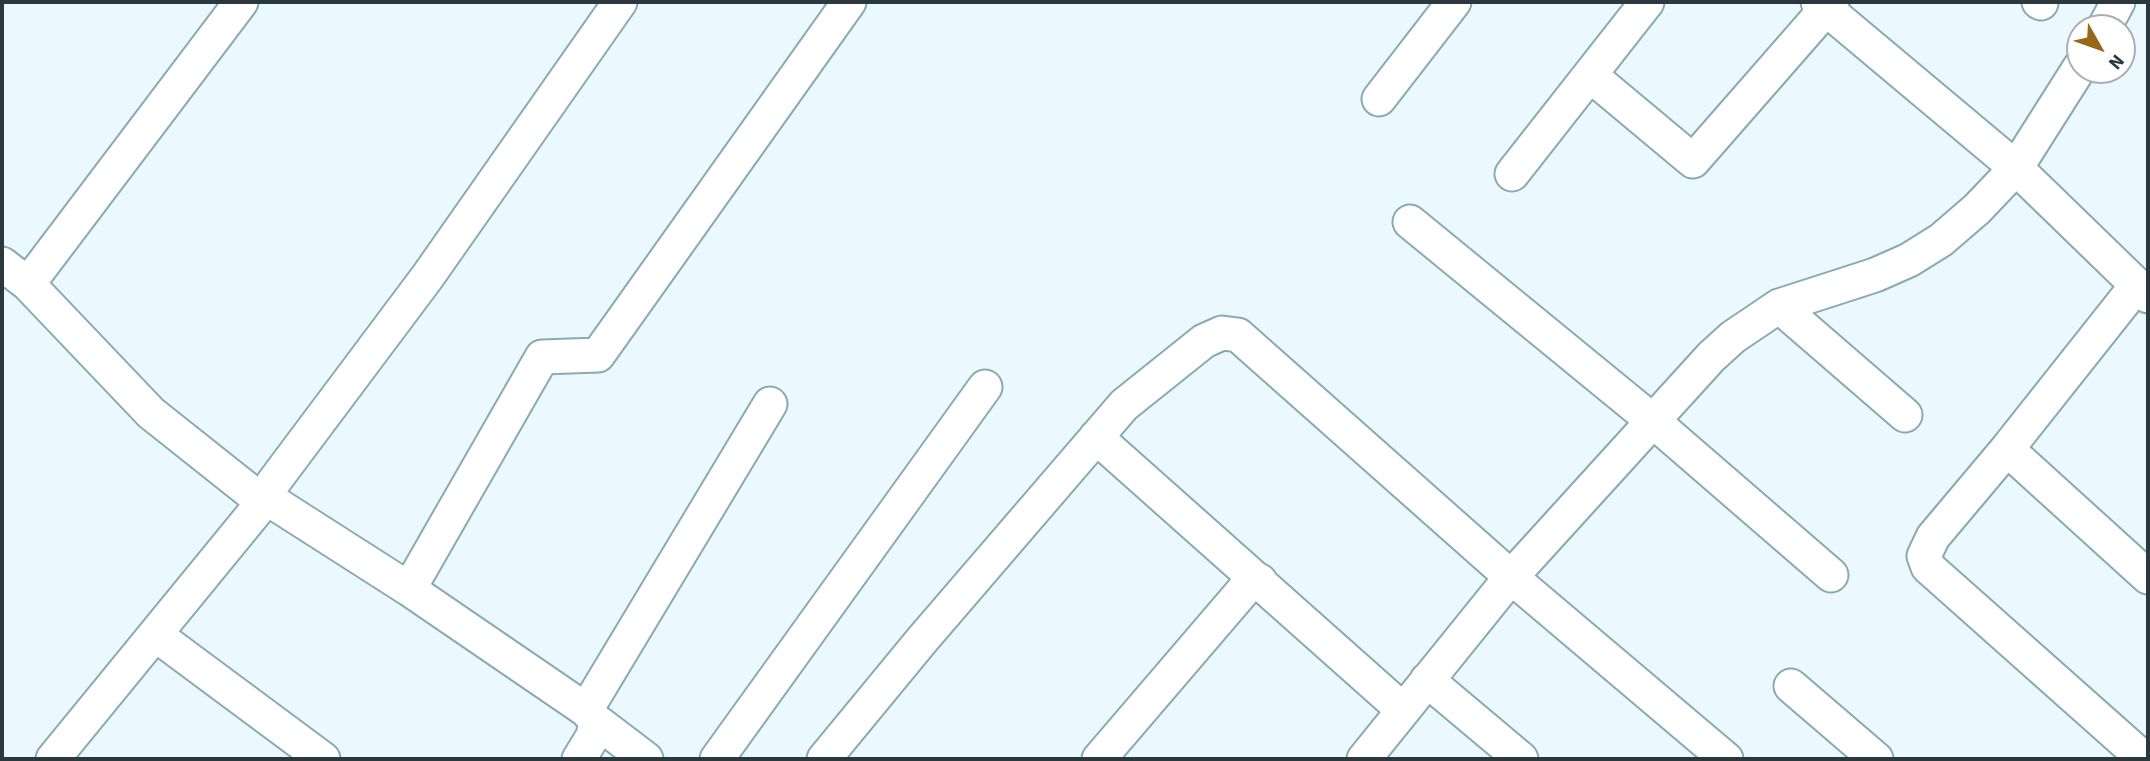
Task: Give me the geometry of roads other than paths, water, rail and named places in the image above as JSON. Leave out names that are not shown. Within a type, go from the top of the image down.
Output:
[{"type":"street","points":[[28,284],[241,2]]},
{"type":"street","points":[[53,759],[266,499],[273,483],[428,276],[620,2]]},
{"type":"street","points":[[409,589],[542,357],[598,355],[849,2]]},
{"type":"street","points":[[1379,99],[1454,2]]},
{"type":"street","points":[[1512,174],[1647,2]]},
{"type":"street","points":[[1590,75],[1693,161],[1826,4],[2017,169],[2143,290],[1933,537],[1926,548],[1925,562],[2144,759]]},
{"type":"street","points":[[1364,759],[1511,577],[1711,357],[1733,337],[1779,306],[1875,275],[1909,260],[1941,240],[1978,209],[2017,169],[2070,84]]},
{"type":"street","points":[[1410,222],[1653,421],[1831,575]]},
{"type":"street","points":[[2,264],[28,284],[150,413],[266,499],[409,589],[591,716],[646,759]]},
{"type":"street","points":[[1779,306],[1905,415]]},
{"type":"street","points":[[824,759],[922,640],[1124,405],[1204,341],[1222,333],[1238,335],[1511,577],[1726,759]]},
{"type":"street","points":[[717,759],[985,387]]},
{"type":"street","points":[[579,759],[593,736],[591,716],[770,404]]},
{"type":"street","points":[[1097,437],[1403,710]]},
{"type":"street","points":[[2007,449],[2148,577]]},
{"type":"street","points":[[1100,759],[1257,579]]},
{"type":"street","points":[[156,635],[323,759]]},
{"type":"street","points":[[1427,680],[1521,759]]},
{"type":"street","points":[[1791,686],[1876,759]]}]
